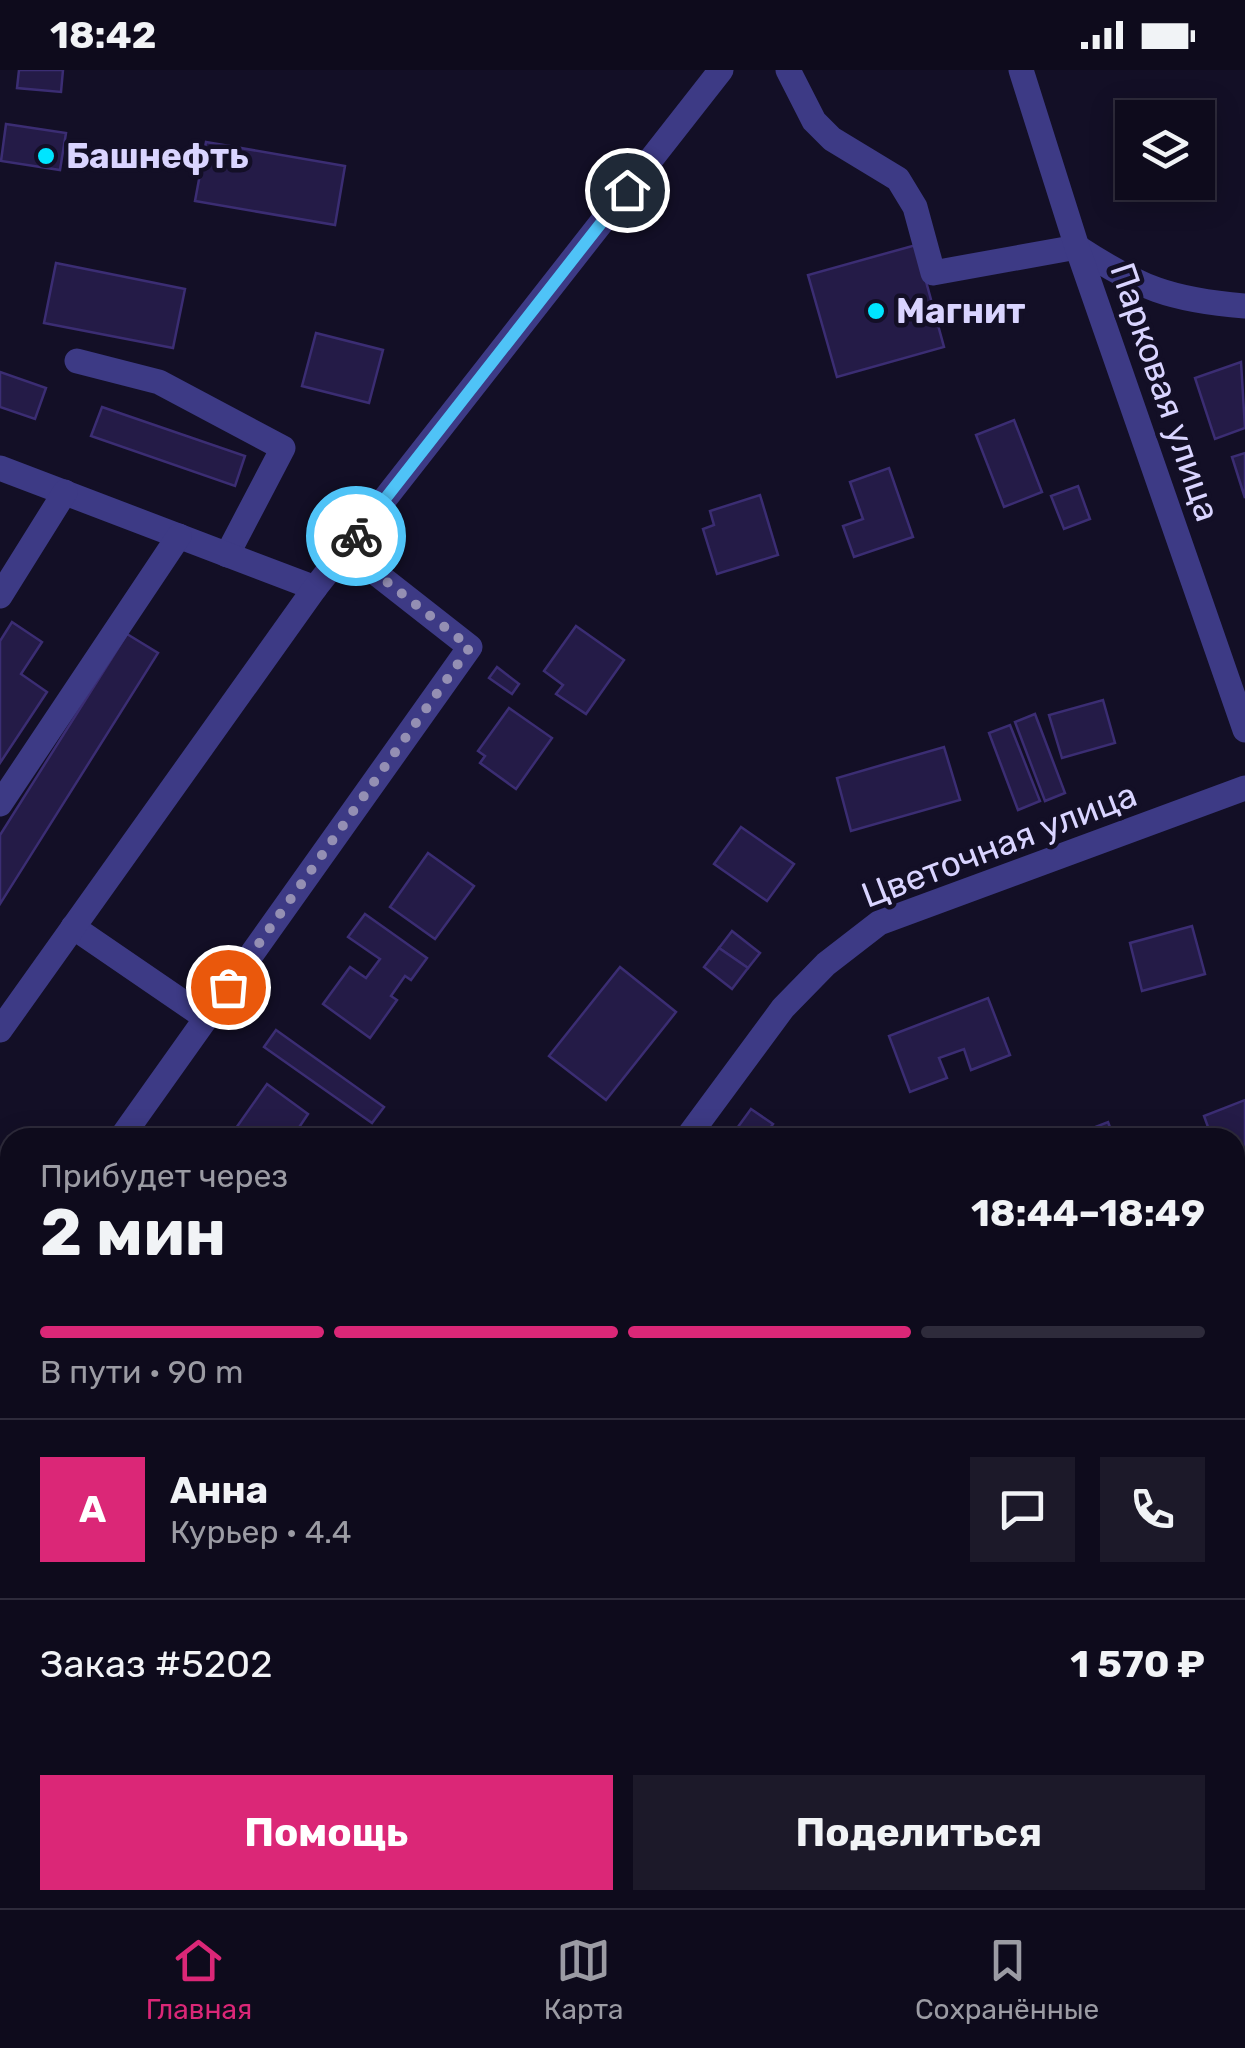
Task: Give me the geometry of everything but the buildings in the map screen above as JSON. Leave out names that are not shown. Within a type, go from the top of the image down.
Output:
[{"type":"street","points":[[0,1030],[315,588],[721,70]]},
{"type":"street","points":[[788,70],[823,130],[898,179],[915,207],[933,273],[1077,247]]},
{"type":"street","name":"Парковая улица","points":[[1021,70],[1077,247],[1238,687],[1245,730]]},
{"type":"street","name":"Парковая улица","points":[[1077,247],[1136,285],[1208,303],[1245,306]]},
{"type":"street","points":[[77,361],[159,382],[284,448],[227,554]]},
{"type":"street","points":[[0,468],[315,588]]},
{"type":"street","points":[[0,596],[65,492]]},
{"type":"street","points":[[0,804],[179,536]]},
{"type":"street","points":[[129,1128],[470,647],[345,549]]},
{"type":"street","name":"Цветочная улица","points":[[694,1128],[783,1008],[826,964],[879,923],[1245,788]]},
{"type":"street","points":[[73,927],[206,1018]]},
{"type":"way so far","points":[[228,987],[470,647],[345,549],[356,536]]},
{"type":"place","name":"Башнефть","points":[[46,156]]},
{"type":"place","name":"Магнит","points":[[876,311]]},
{"type":"route","points":[[356,536],[627,190]]}]
